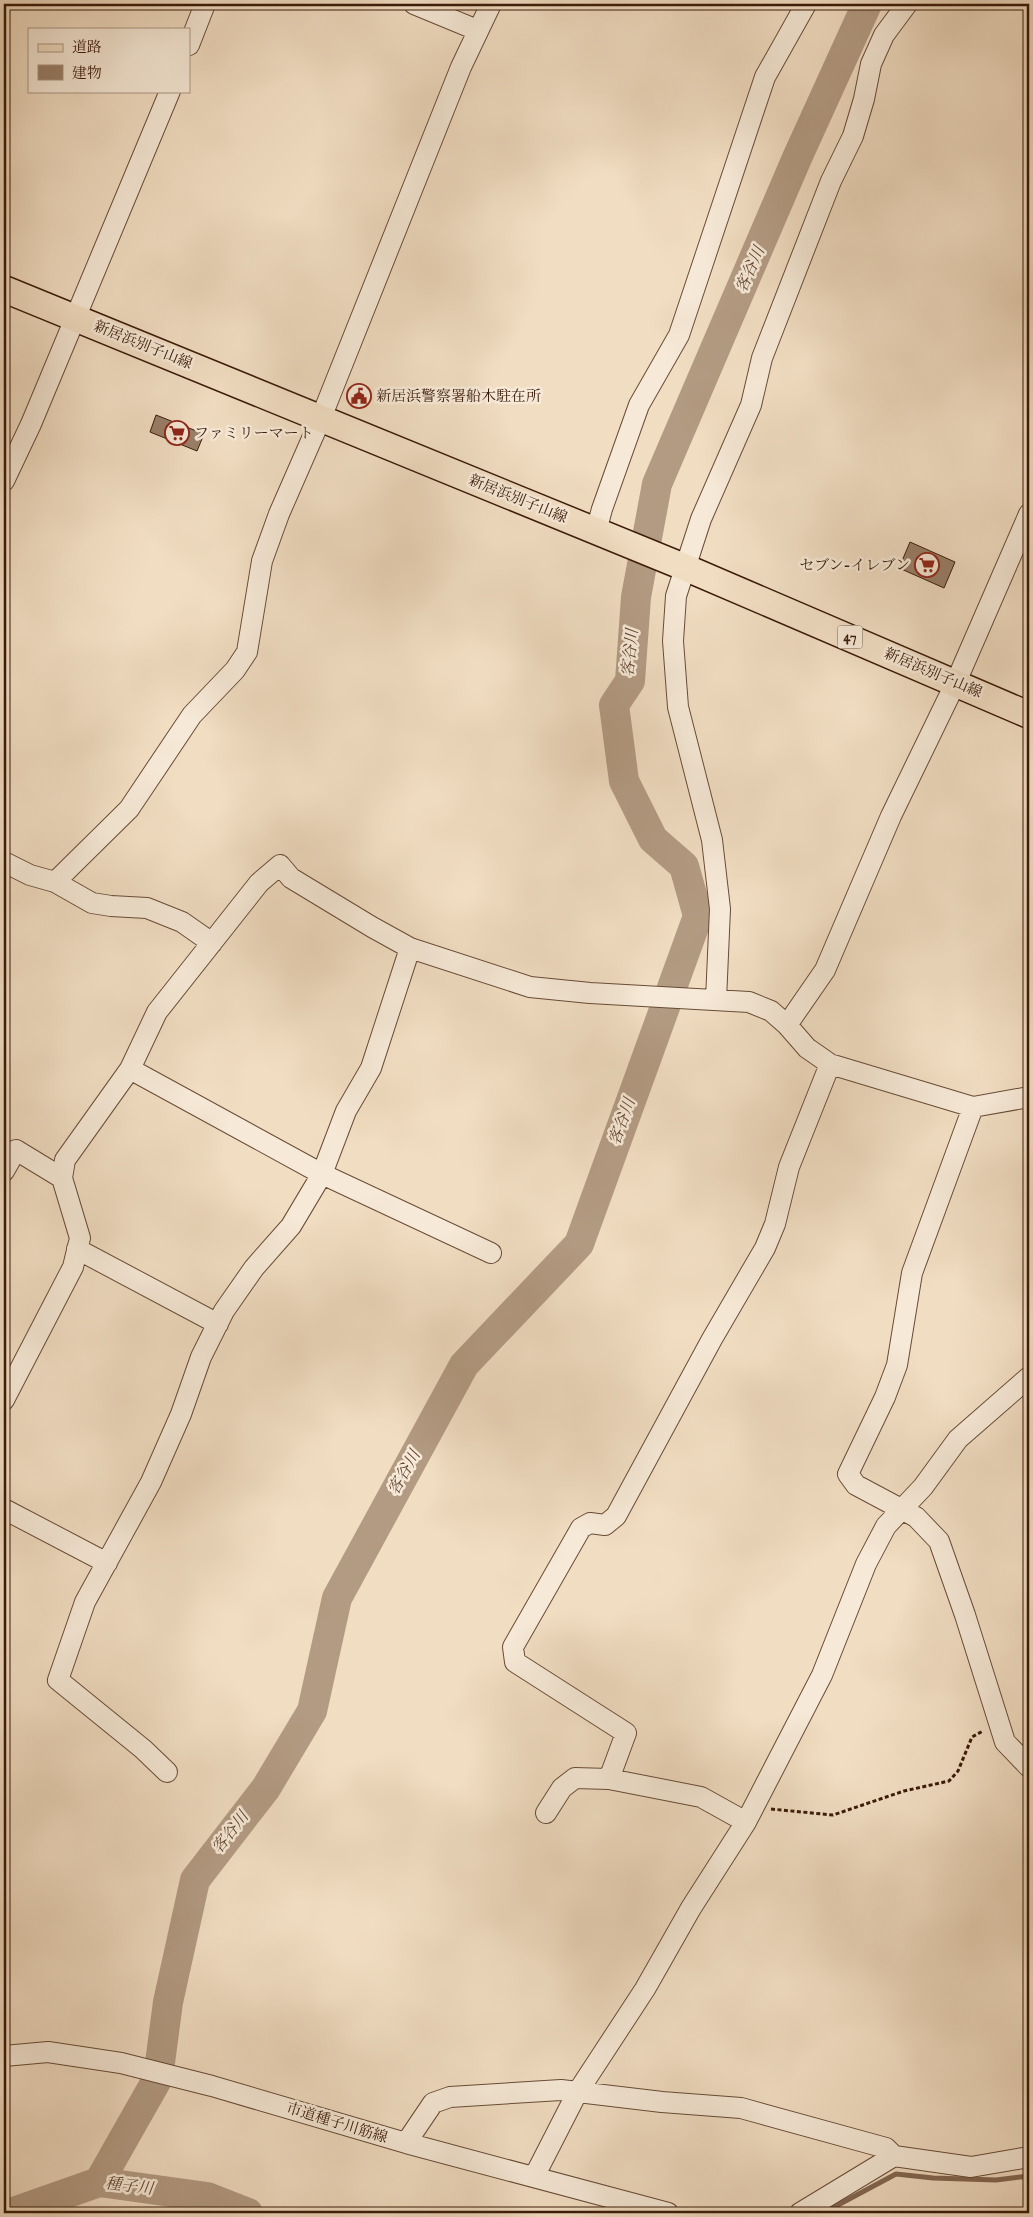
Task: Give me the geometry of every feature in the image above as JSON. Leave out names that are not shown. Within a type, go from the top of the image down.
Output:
[{"type":"main road","name":"新居浜別子山線","points":[[4,289],[678,564],[1029,715]]},
{"type":"street","points":[[190,43],[206,4]]},
{"type":"street","points":[[414,4],[477,30]]},
{"type":"street","points":[[55,882],[129,809],[192,715],[235,670],[247,652],[262,561],[279,514],[321,418],[477,30],[491,4]]},
{"type":"street","points":[[600,533],[602,510],[639,405],[679,335],[765,77],[806,4]]},
{"type":"street","points":[[713,1000],[720,909],[712,840],[678,707],[673,641],[678,564],[701,519],[751,405],[762,358],[827,190],[853,136],[871,64],[884,35],[907,4]]},
{"type":"street","points":[[4,481],[31,424],[170,92]]},
{"type":"street","points":[[787,1025],[825,970],[892,816],[956,682],[1029,514]]},
{"type":"street","points":[[4,862],[30,875],[55,882],[92,903],[147,908],[182,922],[212,943]]},
{"type":"street","points":[[4,1400],[73,1267],[80,1238],[62,1178],[66,1160],[130,1069],[157,1012],[259,883],[280,865],[292,878],[410,948],[530,987],[590,993],[749,1002],[771,1011],[787,1025],[807,1048],[830,1064],[973,1107],[1029,1097]]},
{"type":"street","points":[[167,1772],[144,1749],[58,1680],[86,1602],[151,1482],[181,1414],[201,1357],[224,1311],[254,1268],[291,1226],[322,1174],[346,1111],[371,1068],[410,948]]},
{"type":"street","points":[[609,1779],[626,1733],[515,1662],[513,1647],[581,1528],[590,1523],[606,1525],[616,1516],[712,1339],[764,1248],[775,1224],[788,1167],[830,1064]]},
{"type":"street","points":[[130,1069],[322,1174],[491,1252]]},
{"type":"street","points":[[973,1107],[912,1273],[897,1365],[886,1397],[848,1474],[856,1486],[916,1517],[939,1541],[965,1615],[1004,1742],[1029,1767]]},
{"type":"street","points":[[4,1172],[16,1150],[62,1178]]},
{"type":"street","points":[[77,1250],[218,1324]]},
{"type":"street","points":[[534,2178],[577,2092],[645,1989],[691,1908],[750,1815],[822,1675],[866,1564],[886,1526],[923,1487],[958,1439],[1029,1377]]},
{"type":"street","points":[[4,1509],[107,1563]]},
{"type":"street","points":[[546,1813],[562,1788],[575,1778],[609,1779],[701,1797],[750,1815]]},
{"type":"street","name":"市道種子川筋線","points":[[4,2056],[48,2052],[121,2063],[212,2086],[406,2143],[668,2213]]},
{"type":"street","points":[[406,2143],[433,2103],[450,2097],[561,2090],[662,2102],[741,2108],[886,2148],[894,2156],[971,2167],[1029,2157]]},
{"type":"street","points":[[800,2213],[894,2156]]},
{"type":"path","points":[[750,1815],[833,1815],[904,1792],[949,1781],[958,1771],[972,1737],[998,1724]]},
{"type":"building","name":"ファミリーマート","points":[[156,415],[204,434],[197,451],[150,432]]},
{"type":"building","name":"セブン-イレブン","points":[[910,542],[955,562],[944,588],[899,568]]},
{"type":"waterway","name":"客谷川","points":[[99,2182],[158,2078],[168,2002],[195,1880],[266,1788],[312,1711],[337,1598],[464,1365],[579,1244],[698,916],[684,866],[653,839],[624,781],[614,705],[630,681],[636,597],[657,484],[797,158],[867,4]]},
{"type":"waterway","points":[[823,2213],[896,2174],[933,2178],[996,2180],[1029,2176]]},
{"type":"waterway","name":"種子川","points":[[11,2213],[99,2182],[207,2197],[248,2213]]},
{"type":"place","name":"新居浜警察署船木駐在所","points":[[359,396]]},
{"type":"place","name":"ファミリーマート","points":[[177,433]]},
{"type":"place","name":"セブン-イレブン","points":[[927,565]]}]
